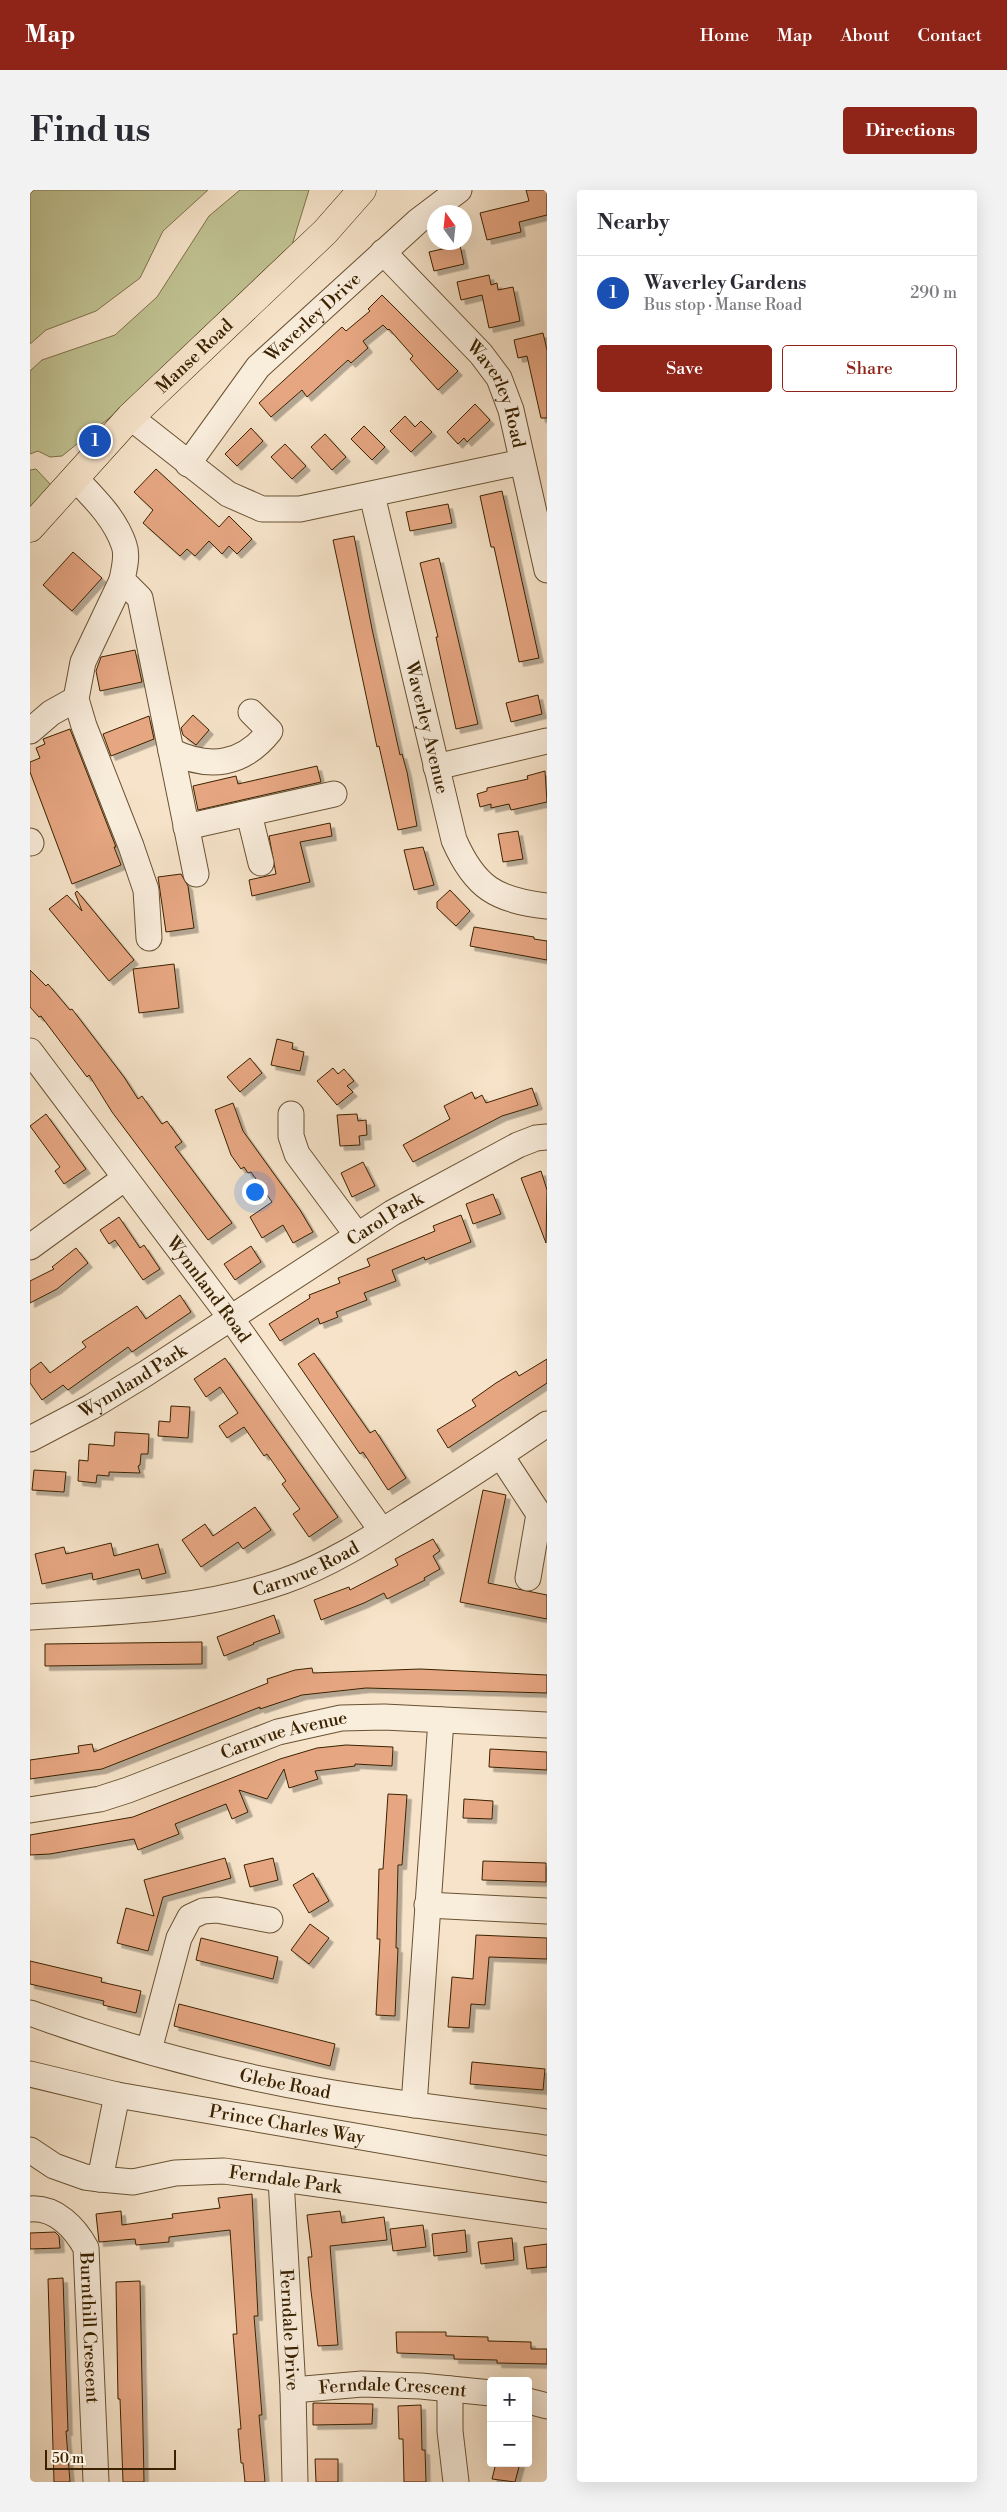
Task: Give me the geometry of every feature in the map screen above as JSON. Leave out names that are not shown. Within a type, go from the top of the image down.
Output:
[{"type":"main road","name":"Manse Road","points":[[30,528],[130,417],[325,232],[362,190]]},
{"type":"street","name":"Waverley Drive","points":[[188,464],[258,367],[418,221],[459,190]]},
{"type":"street","name":"Waverley Road","points":[[383,252],[482,354],[499,378],[511,410],[547,570]]},
{"type":"street","points":[[130,417],[228,494],[262,509],[300,509],[522,462]]},
{"type":"street","points":[[74,478],[104,509],[124,546],[125,564],[122,580],[83,662],[76,699],[84,726],[131,846],[146,890],[149,938]]},
{"type":"street","name":"Waverley Avenue","points":[[372,495],[454,840],[464,862],[479,881],[499,896],[523,903],[547,906]]},
{"type":"street","points":[[122,580],[140,598],[162,673],[171,751],[196,874]]},
{"type":"street","points":[[30,731],[51,713],[76,699]]},
{"type":"street","points":[[171,751],[188,759],[218,764],[237,757],[258,746],[270,730],[251,712]]},
{"type":"street","points":[[436,767],[547,740]]},
{"type":"street","points":[[186,827],[334,794]]},
{"type":"street","points":[[250,814],[261,863]]},
{"type":"street","name":"Wynnland Road","points":[[30,1051],[230,1317],[382,1531]]},
{"type":"street","points":[[291,1114],[291,1136],[297,1154],[357,1235]]},
{"type":"street","name":"Carol Park","points":[[230,1317],[357,1235],[518,1145],[536,1138],[547,1137]]},
{"type":"street","points":[[30,1247],[125,1178]]},
{"type":"street","name":"Wynnland Park","points":[[30,1439],[91,1407],[145,1374],[230,1317]]},
{"type":"street","name":"Carnvue Road","points":[[30,1617],[156,1610],[242,1593],[284,1582],[312,1570],[382,1531],[501,1456],[547,1424]]},
{"type":"street","points":[[501,1456],[539,1514],[528,1578]]},
{"type":"street","name":"Carnvue Avenue","points":[[30,1810],[100,1799],[244,1745],[308,1724],[341,1718],[384,1717],[547,1725]]},
{"type":"street","points":[[414,2105],[441,1720]]},
{"type":"street","points":[[427,1905],[547,1911]]},
{"type":"street","points":[[149,2050],[179,1938],[190,1917],[203,1911],[217,1910],[270,1920]]},
{"type":"street","name":"Glebe Road","points":[[30,2013],[71,2028],[149,2050],[321,2091],[547,2122]]},
{"type":"street","name":"Prince Charles Way","points":[[30,2074],[116,2095],[547,2169]]},
{"type":"street","points":[[100,2179],[116,2095]]},
{"type":"street","name":"Ferndale Park","points":[[30,2150],[54,2166],[85,2177],[100,2179],[132,2182],[175,2173],[224,2171],[547,2216]]},
{"type":"street","name":"Ferndale Drive","points":[[281,2179],[293,2390],[295,2482]]},
{"type":"street","name":"Burnthill Crescent","points":[[30,2209],[58,2216],[77,2231],[86,2248],[96,2482]]},
{"type":"street","name":"Ferndale Crescent","points":[[293,2390],[362,2384],[487,2393]]},
{"type":"street","points":[[450,2389],[450,2431],[456,2482]]},
{"type":"street","points":[[532,2402],[547,2406]]},
{"type":"green space","points":[[34,190],[208,190],[163,231],[140,278],[96,311],[46,330],[30,344],[30,194]]},
{"type":"green space","points":[[240,190],[309,190],[292,245],[118,411],[62,456],[50,457],[38,451],[30,454],[30,371],[42,360],[115,335],[157,297],[209,216]]},
{"type":"green space","points":[[36,469],[51,485],[30,509],[30,470]]},
{"type":"building","points":[[526,190],[547,190],[547,215],[519,222],[521,232],[487,240],[480,213],[529,201]]},
{"type":"building","points":[[461,250],[464,264],[434,271],[429,252]]},
{"type":"building","points":[[489,275],[491,285],[497,283],[498,290],[513,287],[520,321],[489,328],[482,295],[461,300],[457,282]]},
{"type":"building","points":[[382,295],[458,371],[438,390],[410,359],[413,356],[389,329],[383,325],[363,341],[368,348],[351,363],[348,360],[307,397],[302,390],[271,417],[259,403],[342,327],[346,331],[370,311],[368,309]]},
{"type":"building","points":[[543,333],[547,350],[547,418],[541,418],[527,356],[518,358],[514,340]]},
{"type":"building","points":[[475,404],[490,420],[467,442],[464,438],[458,444],[447,432]]},
{"type":"building","points":[[405,416],[415,427],[421,421],[432,432],[411,452],[390,431]]},
{"type":"building","points":[[364,426],[385,447],[372,460],[351,439]]},
{"type":"building","points":[[251,428],[263,441],[237,466],[225,454]]},
{"type":"building","points":[[325,434],[346,457],[332,470],[311,447]]},
{"type":"building","points":[[285,444],[306,466],[292,479],[271,457]]},
{"type":"building","points":[[156,469],[219,527],[229,516],[252,539],[237,554],[229,546],[222,554],[209,541],[195,556],[187,549],[180,556],[143,523],[153,510],[134,492]]},
{"type":"building","points":[[502,491],[539,658],[519,662],[494,547],[491,547],[480,496]]},
{"type":"building","points":[[448,504],[452,523],[410,531],[406,512]]},
{"type":"building","points":[[354,536],[372,629],[400,755],[402,754],[407,772],[417,826],[398,830],[379,746],[377,747],[333,540]]},
{"type":"building","points":[[73,552],[102,578],[72,611],[43,585]]},
{"type":"building","points":[[439,558],[478,724],[456,729],[436,637],[438,637],[420,563]]},
{"type":"building","points":[[135,650],[142,682],[100,691],[96,671],[101,657]]},
{"type":"building","points":[[538,695],[542,714],[511,722],[506,703]]},
{"type":"building","points":[[193,715],[209,730],[196,745],[183,735],[181,728]]},
{"type":"building","points":[[149,716],[154,739],[111,756],[103,734]]},
{"type":"building","points":[[70,729],[116,847],[114,847],[121,865],[72,884],[30,772],[30,762],[40,758],[36,748],[45,744],[43,739]]},
{"type":"building","points":[[317,766],[321,782],[198,810],[193,786],[236,776],[238,784]]},
{"type":"building","points":[[545,771],[547,802],[511,810],[509,804],[491,808],[491,804],[480,807],[477,794],[487,791],[487,788],[528,779],[527,776]]},
{"type":"building","points":[[330,823],[332,836],[300,842],[310,882],[252,896],[249,880],[276,874],[269,836]]},
{"type":"building","points":[[518,831],[523,859],[503,862],[498,834]]},
{"type":"building","points":[[423,847],[434,885],[414,890],[404,850]]},
{"type":"building","points":[[181,874],[188,886],[194,928],[166,932],[158,877]]},
{"type":"building","points":[[450,890],[470,911],[456,926],[437,908],[437,902]]},
{"type":"building","points":[[77,891],[134,960],[109,981],[49,909],[67,895],[82,911],[75,893]]},
{"type":"building","points":[[474,927],[547,941],[547,960],[470,946]]},
{"type":"building","points":[[174,964],[179,1008],[139,1013],[133,969]]},
{"type":"building","points":[[30,970],[46,986],[48,984],[70,1010],[72,1009],[124,1077],[138,1099],[142,1096],[162,1124],[167,1121],[182,1142],[175,1147],[232,1223],[208,1240],[112,1112],[89,1075],[87,1077],[41,1016],[39,1017],[30,1007]]},
{"type":"building","points":[[277,1039],[293,1043],[292,1049],[304,1052],[300,1071],[271,1065]]},
{"type":"building","points":[[250,1058],[262,1073],[240,1092],[227,1077]]},
{"type":"building","points":[[333,1068],[338,1074],[344,1069],[354,1081],[347,1086],[353,1092],[337,1105],[317,1081]]},
{"type":"building","points":[[532,1088],[538,1105],[502,1116],[413,1162],[403,1145],[450,1119],[444,1106],[472,1092],[475,1099],[482,1095],[486,1103]]},
{"type":"building","points":[[233,1103],[243,1131],[300,1210],[313,1232],[293,1243],[283,1225],[262,1238],[250,1217],[272,1202],[251,1172],[248,1173],[244,1167],[241,1169],[231,1155],[215,1110]]},
{"type":"building","points":[[46,1114],[86,1169],[64,1184],[55,1171],[60,1167],[30,1126]]},
{"type":"building","points":[[357,1114],[358,1121],[366,1120],[367,1135],[359,1136],[360,1145],[340,1146],[337,1115]]},
{"type":"building","points":[[363,1162],[375,1186],[352,1197],[341,1173]]},
{"type":"building","points":[[541,1171],[547,1190],[546,1243],[521,1178]]},
{"type":"building","points":[[493,1194],[501,1214],[473,1224],[466,1204]]},
{"type":"building","points":[[461,1215],[471,1242],[425,1260],[424,1257],[392,1270],[396,1281],[364,1293],[367,1300],[336,1312],[338,1317],[320,1324],[318,1318],[280,1341],[269,1324],[310,1298],[309,1295],[340,1283],[338,1278],[370,1266],[367,1259],[435,1231],[433,1226]]},
{"type":"building","points":[[119,1217],[140,1248],[144,1245],[160,1269],[143,1280],[115,1240],[109,1244],[100,1230]]},
{"type":"building","points":[[251,1246],[261,1262],[235,1280],[224,1264]]},
{"type":"building","points":[[76,1248],[88,1263],[57,1289],[30,1303],[30,1281],[54,1269],[52,1267]]},
{"type":"building","points":[[180,1295],[191,1312],[132,1352],[128,1347],[68,1390],[63,1385],[42,1400],[30,1383],[30,1370],[41,1362],[50,1373],[86,1347],[82,1342],[137,1306],[146,1319]]},
{"type":"building","points":[[314,1353],[370,1433],[375,1430],[406,1478],[388,1490],[363,1452],[360,1454],[298,1364]]},
{"type":"building","points":[[225,1358],[338,1517],[309,1537],[293,1514],[300,1509],[282,1484],[286,1481],[267,1454],[264,1456],[244,1427],[227,1438],[219,1426],[238,1413],[220,1387],[206,1397],[194,1379]]},
{"type":"building","points":[[547,1359],[547,1383],[448,1448],[437,1430],[476,1406],[472,1400],[496,1383],[516,1371],[519,1376]]},
{"type":"building","points":[[171,1406],[190,1407],[188,1438],[158,1436],[159,1421],[170,1422]]},
{"type":"building","points":[[115,1432],[149,1434],[148,1454],[141,1454],[140,1465],[138,1466],[140,1473],[109,1472],[109,1476],[97,1475],[96,1483],[78,1481],[79,1460],[88,1461],[89,1444],[114,1446]]},
{"type":"building","points":[[34,1470],[66,1472],[64,1492],[32,1490]]},
{"type":"building","points":[[483,1490],[506,1495],[488,1583],[547,1595],[547,1619],[460,1602]]},
{"type":"building","points":[[255,1507],[271,1530],[243,1549],[238,1542],[201,1567],[182,1540],[205,1524],[213,1536]]},
{"type":"building","points":[[433,1539],[440,1551],[433,1556],[440,1569],[424,1578],[425,1580],[387,1599],[384,1593],[321,1620],[314,1600],[349,1587],[350,1590],[398,1565],[395,1559]]},
{"type":"building","points":[[111,1543],[114,1556],[158,1544],[166,1573],[142,1579],[139,1569],[93,1580],[92,1573],[42,1584],[35,1554],[64,1547],[66,1554]]},
{"type":"building","points":[[274,1615],[280,1633],[224,1656],[217,1637]]},
{"type":"building","points":[[202,1642],[202,1664],[45,1666],[45,1644]]},
{"type":"building","points":[[312,1668],[313,1673],[420,1669],[547,1675],[547,1693],[366,1688],[302,1695],[260,1709],[260,1707],[102,1769],[30,1779],[30,1760],[79,1753],[78,1746],[92,1744],[94,1752],[268,1683],[267,1679],[295,1670]]},
{"type":"building","points":[[346,1745],[393,1747],[392,1766],[355,1764],[355,1766],[315,1771],[318,1779],[289,1788],[284,1769],[267,1799],[239,1790],[248,1812],[232,1819],[226,1804],[175,1824],[179,1834],[138,1850],[134,1839],[50,1854],[30,1855],[30,1835],[133,1817],[280,1759],[317,1748]]},
{"type":"building","points":[[490,1749],[547,1752],[547,1770],[489,1767]]},
{"type":"building","points":[[388,1794],[407,1795],[402,1865],[398,1865],[396,1948],[398,1948],[395,2016],[376,2015],[380,1939],[377,1939],[379,1869],[383,1869]]},
{"type":"building","points":[[464,1799],[493,1801],[492,1819],[463,1818]]},
{"type":"building","points":[[225,1858],[231,1878],[163,1897],[148,1951],[117,1943],[126,1908],[154,1916],[144,1880]]},
{"type":"building","points":[[273,1858],[278,1880],[250,1887],[244,1865]]},
{"type":"building","points":[[483,1861],[546,1863],[546,1882],[482,1880]]},
{"type":"building","points":[[313,1873],[329,1901],[309,1913],[293,1885]]},
{"type":"building","points":[[310,1924],[329,1938],[309,1964],[291,1950]]},
{"type":"building","points":[[476,1935],[547,1938],[547,1959],[489,1957],[485,2005],[471,2004],[469,2028],[448,2027],[452,1977],[473,1979]]},
{"type":"building","points":[[201,1938],[278,1957],[273,1979],[196,1960]]},
{"type":"building","points":[[30,1961],[102,1978],[101,1982],[141,1991],[136,2013],[103,2005],[104,2001],[30,1984]]},
{"type":"building","points":[[179,2004],[335,2044],[330,2066],[174,2026]]},
{"type":"building","points":[[472,2062],[545,2069],[543,2090],[470,2084]]},
{"type":"building","points":[[252,2194],[258,2316],[254,2316],[262,2415],[259,2415],[265,2482],[245,2482],[243,2463],[241,2463],[238,2429],[241,2429],[233,2334],[237,2334],[230,2230],[169,2237],[169,2242],[136,2245],[135,2239],[99,2242],[96,2214],[121,2211],[122,2225],[173,2218],[172,2214],[220,2208],[218,2198]]},
{"type":"building","points":[[340,2211],[342,2223],[384,2217],[387,2240],[330,2246],[338,2345],[318,2346],[308,2257],[312,2257],[307,2215]]},
{"type":"building","points":[[423,2225],[426,2247],[393,2251],[390,2229]]},
{"type":"building","points":[[465,2230],[467,2252],[434,2256],[432,2234]]},
{"type":"building","points":[[55,2232],[59,2236],[60,2248],[30,2249],[30,2233]]},
{"type":"building","points":[[512,2238],[514,2260],[481,2264],[478,2242]]},
{"type":"building","points":[[547,2244],[547,2267],[527,2269],[524,2247]]},
{"type":"building","points":[[63,2278],[68,2431],[66,2431],[70,2482],[54,2482],[48,2279]]},
{"type":"building","points":[[140,2281],[144,2482],[123,2482],[120,2399],[118,2399],[116,2282]]},
{"type":"building","points":[[396,2332],[446,2332],[446,2336],[488,2337],[488,2341],[531,2342],[531,2349],[547,2349],[547,2364],[497,2363],[497,2360],[454,2359],[454,2355],[397,2353]]},
{"type":"building","points":[[313,2403],[373,2404],[372,2424],[313,2425]]},
{"type":"building","points":[[421,2405],[422,2450],[425,2450],[426,2482],[404,2482],[403,2439],[399,2439],[398,2406]]},
{"type":"building","points":[[315,2459],[338,2459],[338,2482],[316,2482]]},
{"type":"building","points":[[495,2467],[519,2467],[515,2482],[492,2479]]},
{"type":"place","name":"Waverley Gardens","points":[[95,441]]}]
